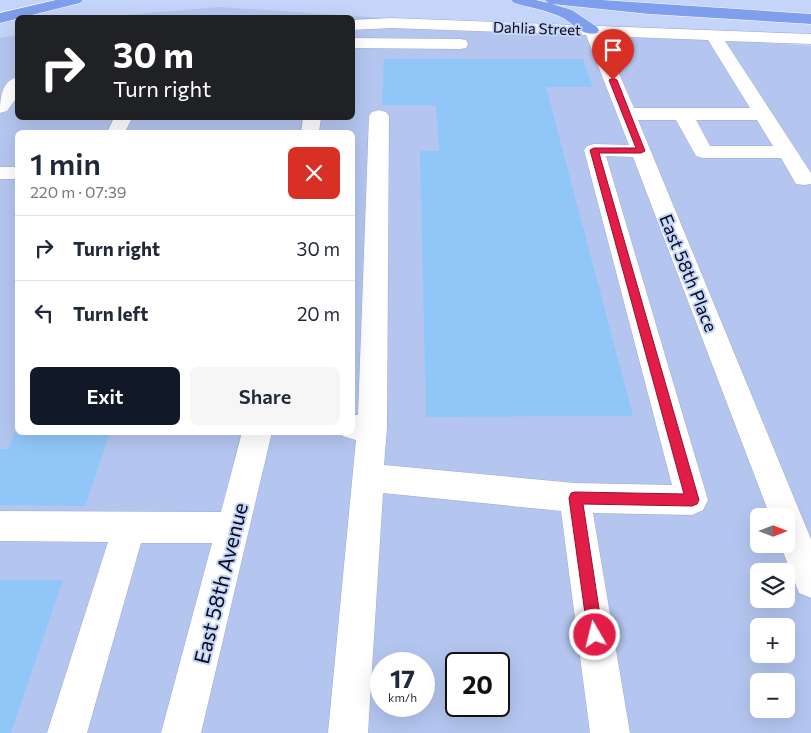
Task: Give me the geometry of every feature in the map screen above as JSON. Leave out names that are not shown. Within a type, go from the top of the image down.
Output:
[{"type":"highway","points":[[0,18],[75,0]]},
{"type":"highway","points":[[519,0],[566,13],[595,38]]},
{"type":"highway","points":[[553,0],[649,9],[811,19]]},
{"type":"street","name":"Dahlia Street","points":[[355,25],[391,23],[595,38],[713,35],[809,41]]},
{"type":"street","points":[[713,35],[804,179]]},
{"type":"street","points":[[540,45],[595,38]]},
{"type":"street","name":"East 58th Place","points":[[595,38],[627,114],[782,508]]},
{"type":"street","points":[[355,43],[481,44]]},
{"type":"street","points":[[0,107],[15,86]]},
{"type":"street","points":[[627,114],[763,114]]},
{"type":"street","points":[[683,114],[702,152],[787,152]]},
{"type":"street","points":[[348,733],[369,478],[362,428],[379,116]]},
{"type":"street","points":[[369,478],[575,498],[692,500],[594,150],[641,151]]},
{"type":"street","points":[[0,173],[15,173]]},
{"type":"street","name":"East 58th Avenue","points":[[181,733],[256,435]]},
{"type":"street","points":[[575,498],[610,733]]},
{"type":"street","points":[[0,526],[234,528]]},
{"type":"street","points":[[67,733],[129,527]]},
{"type":"street","name":"East 58th Place","points":[[795,540],[811,581]]},
{"type":"shaded area","points":[[219,7],[340,15],[124,15]]},
{"type":"shaded area","points":[[355,16],[811,46],[811,733],[0,733],[0,38],[15,35],[15,120],[355,120]]},
{"type":"building","points":[[384,59],[583,59],[593,87],[546,87],[633,416],[426,417],[420,151],[439,151],[436,105],[382,105]]},
{"type":"building","points":[[15,432],[15,435],[109,435],[85,506],[0,505],[0,449],[8,449]]},
{"type":"building","points":[[0,580],[63,580],[11,733],[0,733]]},
{"type":"route","points":[[595,635],[575,498],[692,500],[594,150],[641,151],[613,80]]}]
